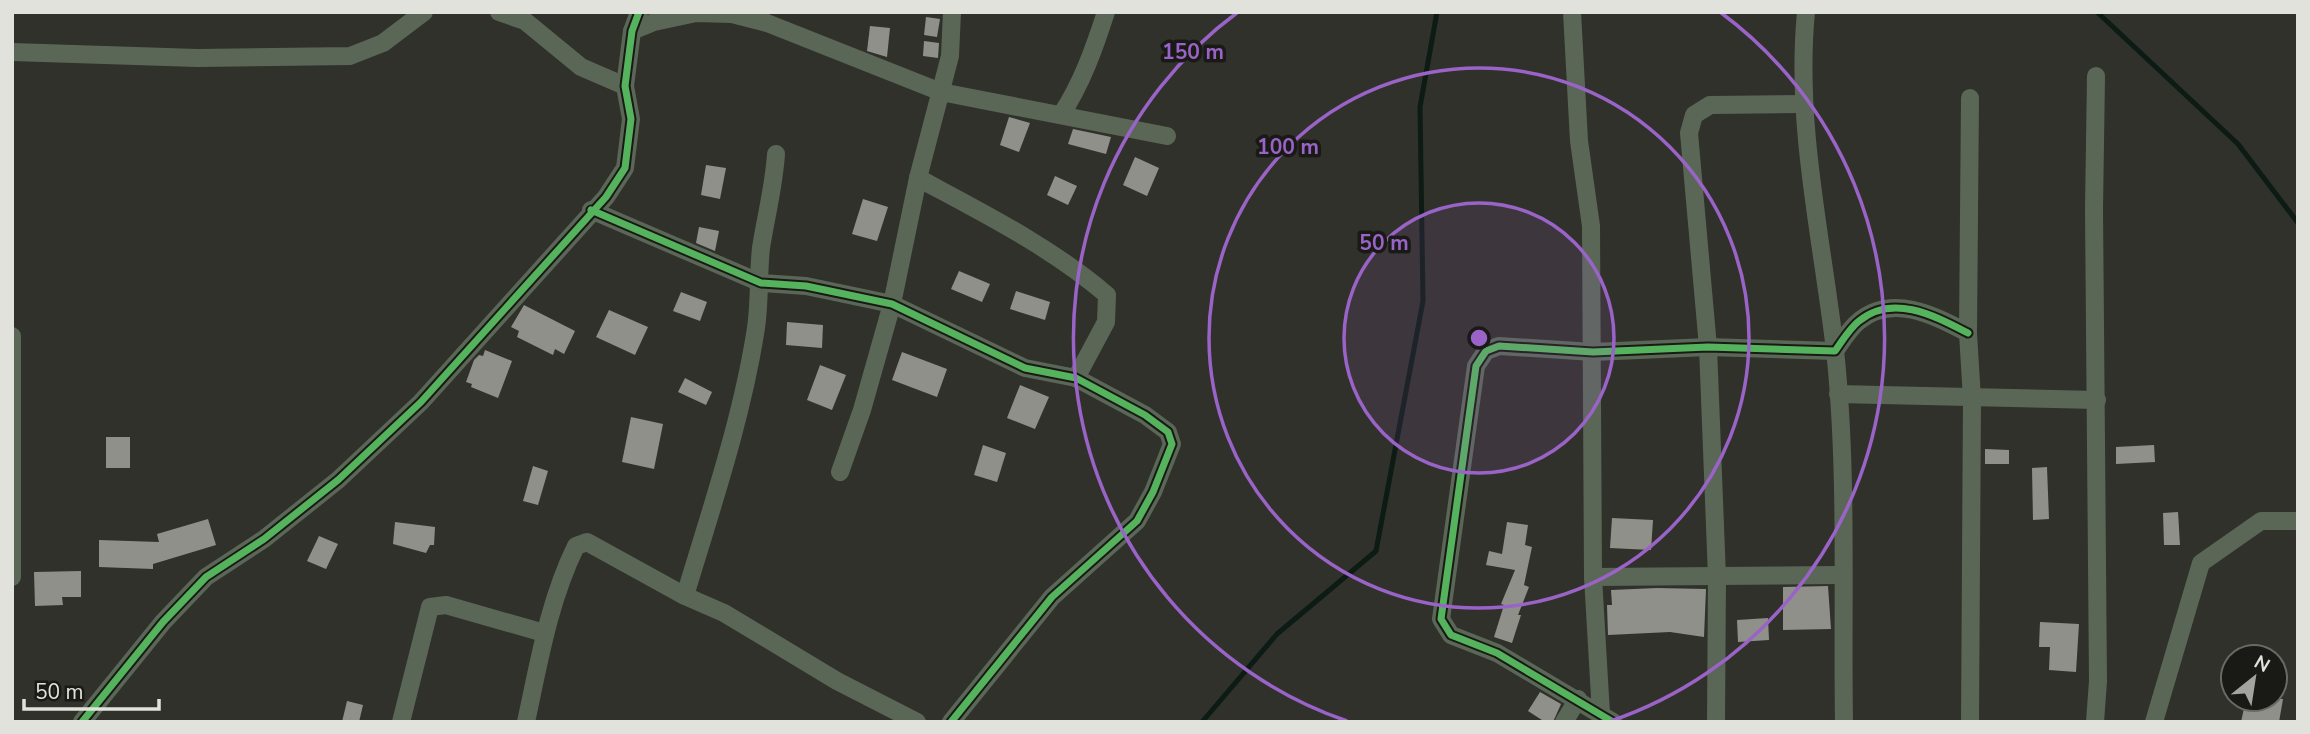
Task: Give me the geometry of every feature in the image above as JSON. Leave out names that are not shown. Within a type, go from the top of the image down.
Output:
[{"type":"street","points":[[12,52],[197,58],[350,56],[383,43],[424,12]]},
{"type":"street","points":[[499,12],[525,22],[581,67],[625,86]]},
{"type":"street","points":[[82,722],[163,622],[206,577],[264,539],[361,461],[421,402],[591,210],[606,197],[625,168],[631,119],[625,86],[632,31],[639,12]]},
{"type":"street","points":[[840,472],[862,410],[892,304],[918,178],[950,56],[952,12]]},
{"type":"street","points":[[1061,116],[1080,83],[1106,12]]},
{"type":"street","points":[[1572,12],[1579,141],[1591,226],[1593,577],[1607,718]]},
{"type":"street","points":[[1806,12],[1802,52],[1804,104],[1835,351],[1842,441],[1844,722]]},
{"type":"street","points":[[632,31],[654,22],[696,13],[730,13],[767,23],[941,92],[1167,136]]},
{"type":"street","points":[[2095,722],[2096,76]]},
{"type":"street","points":[[1970,98],[1970,722]]},
{"type":"street","points":[[1716,722],[1717,577],[1709,346],[1689,133],[1694,115],[1710,105],[1804,104]]},
{"type":"street","points":[[685,596],[746,377],[761,283],[759,264],[773,193],[776,154]]},
{"type":"street","points":[[918,178],[1013,230],[1086,277],[1107,296],[1106,322],[1076,378]]},
{"type":"street","points":[[591,210],[761,283],[818,288],[892,304],[1025,368],[1076,378],[1145,415],[1168,432],[1172,444],[1153,492],[1137,521],[1052,597],[951,722]]},
{"type":"street","points":[[1835,351],[1859,320],[1881,310],[1898,307],[1914,309],[1968,332]]},
{"type":"street","points":[[12,336],[12,577]]},
{"type":"street","points":[[1607,718],[1497,653],[1451,635],[1441,620],[1476,366],[1486,351],[1499,346],[1593,352],[1709,346],[1835,351]]},
{"type":"street","points":[[1838,394],[2097,400]]},
{"type":"street","points":[[2154,722],[2170,677],[2201,562],[2261,521],[2298,521]]},
{"type":"street","points":[[526,722],[544,633],[568,562],[576,546],[587,542],[685,596],[724,613],[837,681],[917,722]]},
{"type":"street","points":[[1593,577],[1842,575]]},
{"type":"street","points":[[401,722],[430,607],[446,605],[544,633]]},
{"type":"street","points":[[1564,722],[1578,699]]},
{"type":"building","points":[[926,17],[940,19],[937,37],[924,35]]},
{"type":"building","points":[[870,26],[890,28],[887,57],[867,51]]},
{"type":"building","points":[[924,41],[939,43],[938,58],[923,56]]},
{"type":"building","points":[[1009,117],[1030,123],[1019,152],[1000,145]]},
{"type":"building","points":[[1073,129],[1111,137],[1106,154],[1068,144]]},
{"type":"building","points":[[1135,157],[1159,168],[1147,196],[1123,185]]},
{"type":"building","points":[[706,165],[726,168],[720,199],[701,195]]},
{"type":"building","points":[[1055,176],[1077,186],[1068,205],[1047,195]]},
{"type":"building","points":[[863,199],[888,207],[877,241],[852,234]]},
{"type":"building","points":[[699,227],[719,231],[715,251],[696,243]]},
{"type":"building","points":[[959,271],[990,284],[982,302],[951,289]]},
{"type":"building","points":[[1016,291],[1050,302],[1045,320],[1010,309]]},
{"type":"building","points":[[681,292],[707,302],[700,321],[673,311]]},
{"type":"building","points":[[524,305],[575,331],[564,354],[555,349],[553,355],[517,337],[519,331],[511,327]]},
{"type":"building","points":[[609,310],[648,327],[635,355],[596,337]]},
{"type":"building","points":[[787,322],[823,325],[822,348],[786,345]]},
{"type":"building","points":[[485,350],[512,361],[498,398],[471,387],[472,384],[466,382],[474,360],[479,355],[483,356]]},
{"type":"building","points":[[902,352],[947,369],[937,397],[892,380]]},
{"type":"building","points":[[820,365],[846,375],[832,410],[807,400]]},
{"type":"building","points":[[685,378],[712,392],[706,405],[678,392]]},
{"type":"building","points":[[1020,385],[1049,397],[1035,429],[1007,418]]},
{"type":"building","points":[[631,417],[663,424],[654,469],[622,462]]},
{"type":"building","points":[[106,437],[130,437],[130,468],[106,468]]},
{"type":"building","points":[[983,445],[1006,453],[997,482],[974,475]]},
{"type":"building","points":[[2154,445],[2155,462],[2116,464],[2116,447]]},
{"type":"building","points":[[1985,449],[2009,450],[2009,464],[1985,464]]},
{"type":"building","points":[[533,466],[548,471],[538,505],[523,501]]},
{"type":"building","points":[[2047,467],[2049,519],[2033,520],[2032,468]]},
{"type":"building","points":[[2178,512],[2180,545],[2164,545],[2163,513]]},
{"type":"building","points":[[1612,518],[1653,520],[1651,550],[1610,548]]},
{"type":"building","points":[[208,519],[216,545],[153,564],[153,569],[99,567],[99,540],[159,542],[157,534]]},
{"type":"building","points":[[395,522],[435,527],[434,545],[430,545],[426,553],[393,544]]},
{"type":"building","points":[[1507,522],[1528,525],[1525,545],[1532,547],[1524,585],[1529,587],[1518,615],[1521,615],[1512,643],[1494,637],[1504,605],[1501,604],[1515,570],[1486,565],[1489,551],[1502,554]]},
{"type":"building","points":[[319,536],[338,544],[326,569],[307,561]]},
{"type":"building","points":[[81,571],[81,597],[62,597],[63,605],[35,606],[34,572]]},
{"type":"building","points":[[1828,586],[1831,629],[1783,630],[1783,587]]},
{"type":"building","points":[[1706,589],[1704,637],[1670,632],[1608,635],[1607,605],[1612,605],[1611,590]]},
{"type":"building","points":[[1768,618],[1769,640],[1738,642],[1737,620]]},
{"type":"building","points":[[2040,622],[2079,624],[2076,672],[2049,670],[2050,647],[2039,647]]},
{"type":"building","points":[[1540,692],[1561,704],[1553,722],[1545,722],[1528,711]]},
{"type":"building","points":[[347,701],[363,705],[359,722],[342,722]]},
{"type":"building","points":[[2243,713],[2281,713],[2279,722],[2241,722]]},
{"type":"waterway","points":[[1202,722],[1277,634],[1376,551],[1423,301],[1420,107],[1437,12]]},
{"type":"waterway","points":[[2097,12],[2238,144],[2298,223]]},
{"type":"cycle path","points":[[82,722],[163,622],[206,577],[264,539],[338,480],[421,402],[606,197],[625,168],[631,119],[625,86],[632,31],[639,12]]},
{"type":"cycle path","points":[[591,210],[761,283],[806,286],[892,304],[1025,368],[1076,378],[1145,415],[1168,432],[1172,444],[1153,492],[1137,521],[1052,597],[951,722]]},
{"type":"cycle path","points":[[1613,722],[1497,653],[1451,635],[1441,619],[1476,366],[1486,351],[1499,346],[1593,352],[1708,347],[1835,351],[1859,321],[1872,313],[1900,308],[1928,314],[1968,333]]}]
